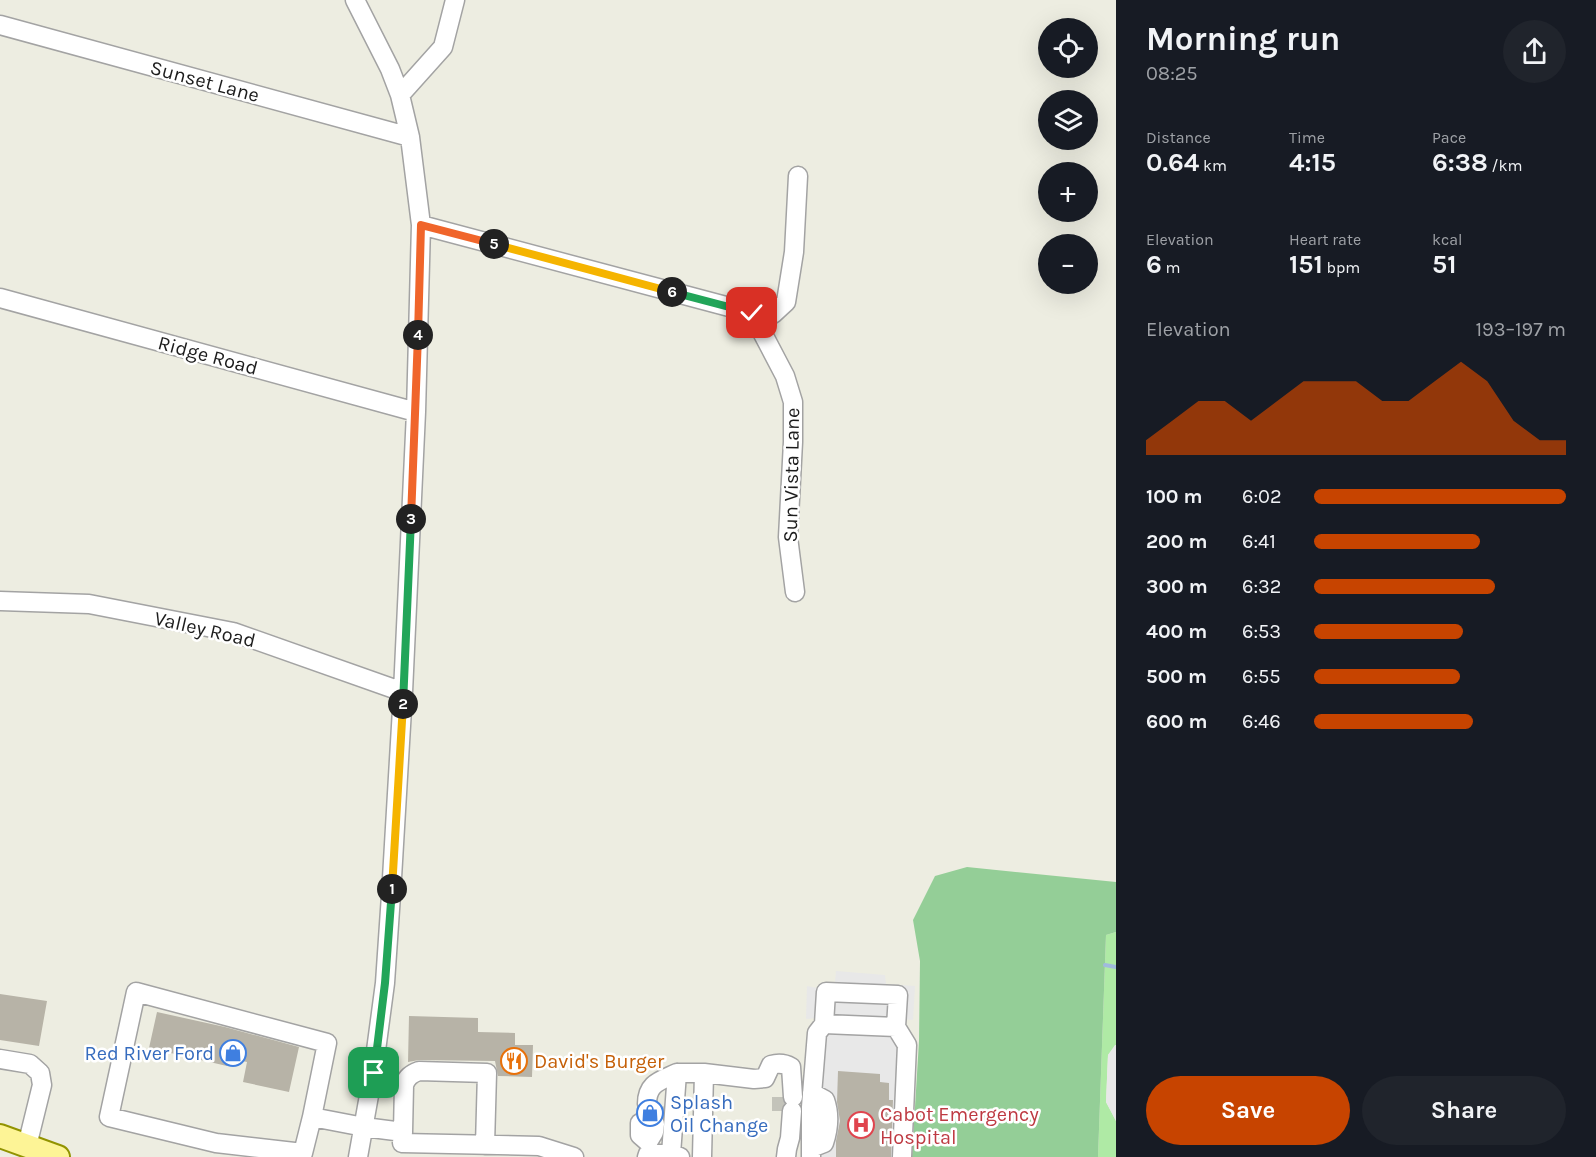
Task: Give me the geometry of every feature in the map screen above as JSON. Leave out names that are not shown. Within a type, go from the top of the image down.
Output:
[{"type":"main road","points":[[0,1136],[58,1157]]},
{"type":"street","points":[[355,0],[390,69],[400,95],[410,136],[421,225],[416,412],[391,895],[385,983],[374,1073],[358,1157]]},
{"type":"street","points":[[400,95],[443,46],[455,0]]},
{"type":"street","name":"Sunset Lane","points":[[0,25],[410,136]]},
{"type":"street","points":[[421,225],[752,313],[773,314],[786,303],[795,252],[798,176]]},
{"type":"street","name":"Ridge Road","points":[[0,298],[416,412]]},
{"type":"street","name":"Sun Vista Lane","points":[[752,313],[785,376],[793,402],[788,537],[795,592]]},
{"type":"street","name":"Valley Road","points":[[0,601],[88,604],[233,632],[403,692]]},
{"type":"street","points":[[136,992],[327,1043],[312,1117],[303,1153],[216,1143],[109,1117],[136,992]]},
{"type":"street","points":[[811,1153],[812,1093],[817,1033],[824,1024],[826,992],[898,995],[896,1027],[907,1045],[902,1157]]},
{"type":"street","points":[[824,1024],[896,1027]]},
{"type":"street","points":[[0,1059],[30,1064],[40,1073],[42,1085],[27,1146]]},
{"type":"street","points":[[648,1104],[647,1094],[651,1086],[677,1073],[704,1072],[754,1079],[765,1078],[771,1065],[787,1065],[791,1067],[791,1075],[782,1090],[787,1104],[790,1138],[787,1153]]},
{"type":"street","points":[[485,1144],[487,1072],[419,1071],[406,1078],[402,1143],[539,1146],[574,1157]]},
{"type":"street","points":[[702,1157],[704,1072]]},
{"type":"street","points":[[647,1124],[639,1135],[648,1151],[676,1155],[677,1073]]},
{"type":"street","points":[[312,1117],[403,1132]]},
{"type":"green space","points":[[967,867],[1116,882],[1116,932],[1106,935],[1098,1157],[912,1157],[919,1041],[920,961],[913,920],[935,876]]},
{"type":"green space","points":[[1116,932],[1116,1045],[1108,1055],[1106,1102],[1116,1121],[1116,1157],[1098,1157],[1106,935]]},
{"type":"shaded area","points":[[836,971],[885,975],[886,984],[915,986],[913,1020],[902,1019],[909,1157],[807,1157],[817,1018],[806,1019],[807,986],[817,988],[835,982]]},
{"type":"shaded area","points":[[1115,1045],[1116,1121],[1106,1102],[1108,1055]]},
{"type":"building","points":[[0,994],[47,1001],[39,1046],[0,1040]]},
{"type":"building","name":"Red River Ford","points":[[157,1012],[299,1047],[289,1092],[243,1082],[247,1062],[229,1058],[227,1066],[149,1048]]},
{"type":"building","points":[[409,1016],[478,1018],[478,1032],[515,1033],[515,1045],[533,1045],[532,1077],[498,1076],[495,1061],[419,1060],[408,1062]]},
{"type":"building","points":[[838,1071],[880,1074],[880,1082],[889,1083],[889,1100],[893,1100],[891,1157],[836,1157],[840,1121],[837,1102]]},
{"type":"waterway","points":[[1105,965],[1116,967]]},
{"type":"tunnel","points":[[781,1097],[781,1111]]},
{"type":"tunnel","points":[[655,1124],[656,1104]]},
{"type":"place","name":"Red River Ford","points":[[233,1053]]},
{"type":"place","name":"David's Burger","points":[[514,1061]]},
{"type":"place","name":"Splash Oil Change","points":[[650,1113]]},
{"type":"place","name":"Cabot Emergency Hospital","points":[[861,1125]]},
{"type":"route","points":[[374,1073],[385,983],[403,692],[416,412],[421,225],[752,313]]}]
